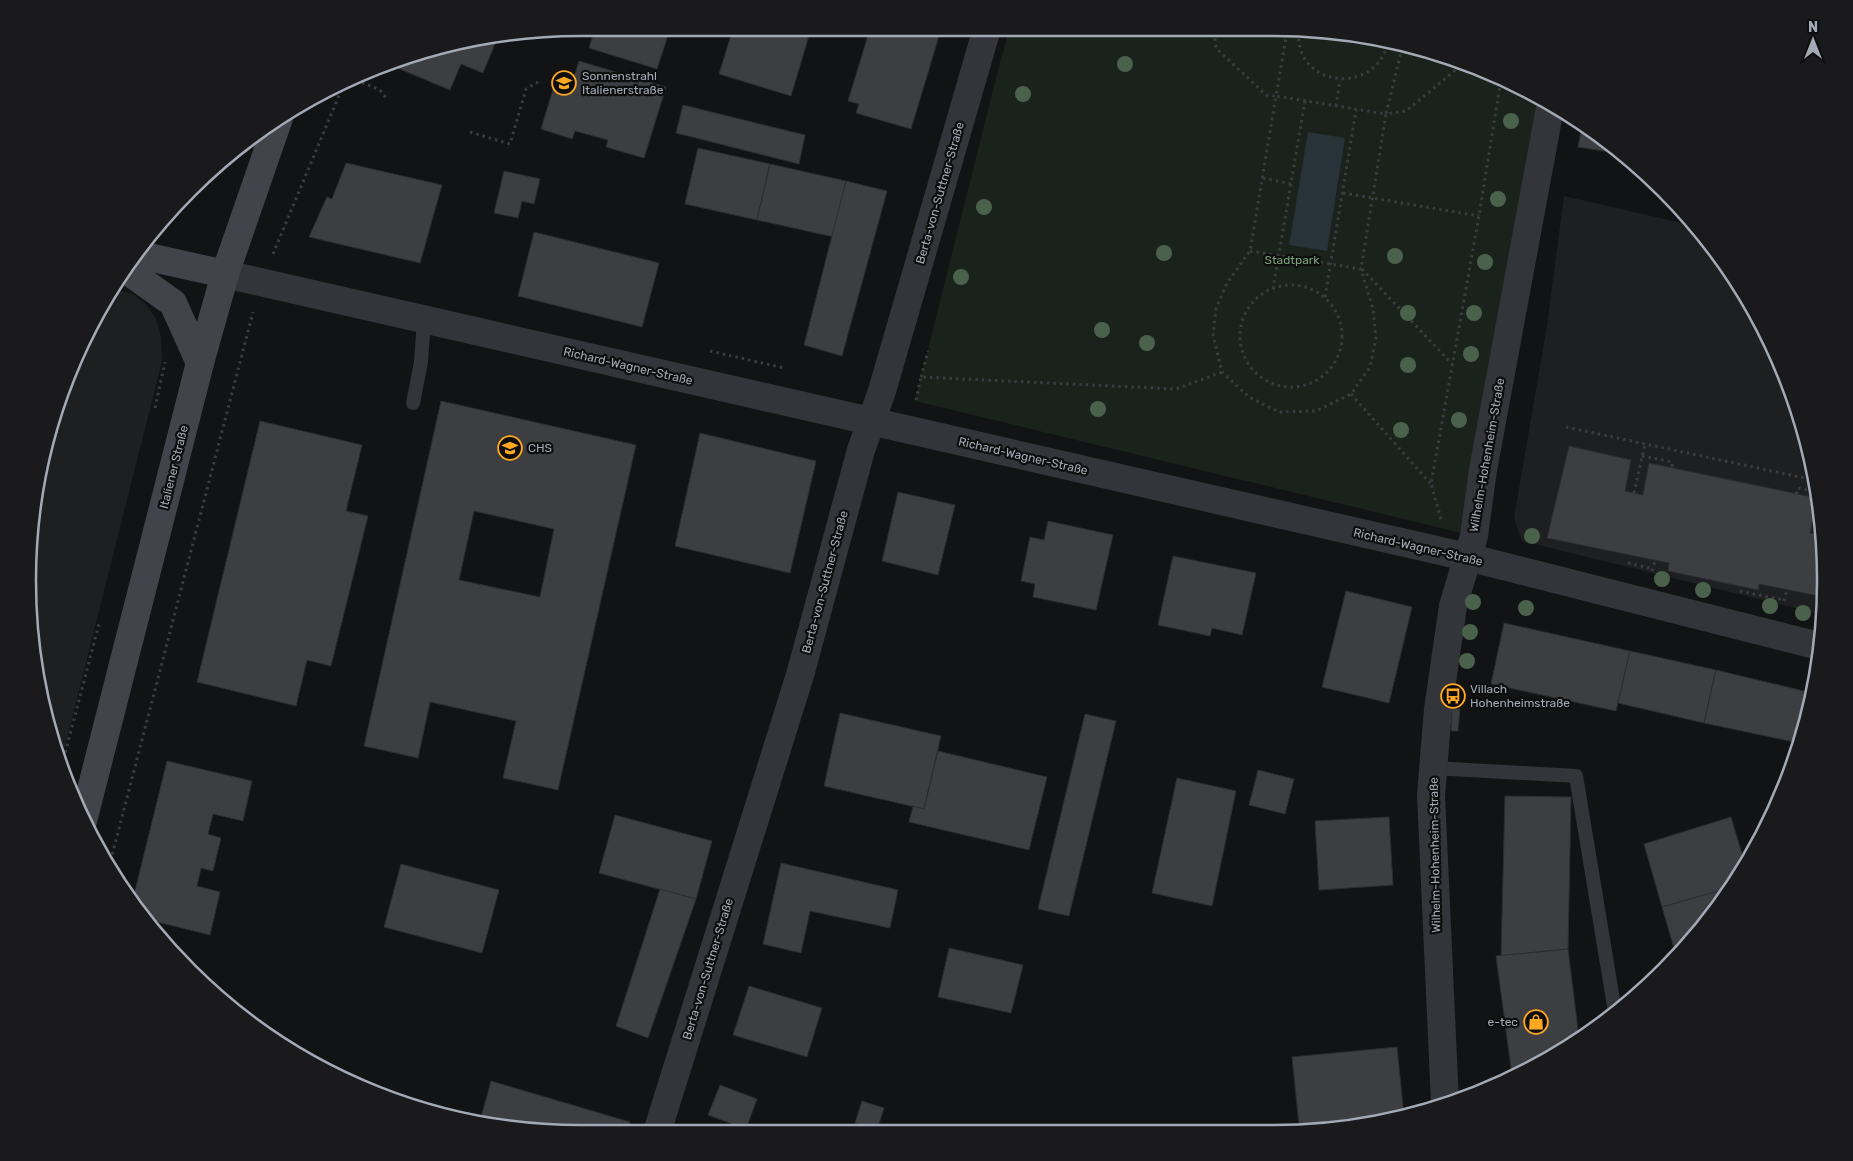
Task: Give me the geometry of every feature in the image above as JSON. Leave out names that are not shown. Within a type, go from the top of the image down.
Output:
[{"type":"street","name":"Berta-von-Suttner-Straße","points":[[660,1125],[800,675],[859,459],[872,422],[985,36]]},
{"type":"street","name":"Wilhelm-Hohenheim-Straße","points":[[1445,1097],[1431,795],[1438,709],[1453,606],[1474,536],[1483,470],[1549,112]]},
{"type":"street","name":"Italiener Straße","points":[[86,808],[200,362],[225,274],[275,130]]},
{"type":"street","points":[[144,256],[225,274]]},
{"type":"street","points":[[131,273],[173,302],[200,362]]},
{"type":"street","name":"Richard-Wagner-Straße","points":[[225,274],[1467,557],[1813,644]]},
{"type":"lane","points":[[413,403],[422,362],[424,320]]},
{"type":"lane","points":[[1433,768],[1576,776],[1614,1004]]},
{"type":"path","points":[[1214,36],[1216,48],[1266,95],[1356,110],[1386,114],[1406,111],[1457,69]]},
{"type":"path","points":[[1287,36],[1250,251],[1228,283],[1216,309],[1213,335],[1222,372],[1248,397],[1279,412],[1316,411],[1351,394],[1370,367],[1376,340],[1373,309],[1361,269],[1386,114],[1401,52]]},
{"type":"path","points":[[1298,37],[1298,41],[1305,59],[1322,74],[1340,80],[1363,76],[1381,62],[1386,49]]},
{"type":"path","points":[[1336,106],[1340,80]]},
{"type":"path","points":[[470,132],[510,144],[526,89],[540,81]]},
{"type":"path","points":[[362,82],[380,90],[387,100]]},
{"type":"path","points":[[1441,520],[1431,484],[1479,216],[1500,86]]},
{"type":"path","points":[[273,253],[341,92]]},
{"type":"path","points":[[1272,289],[1305,101]]},
{"type":"path","points":[[1325,297],[1356,110]]},
{"type":"path","points":[[1262,178],[1291,184]]},
{"type":"path","points":[[1343,193],[1479,216]]},
{"type":"path","points":[[1250,251],[1361,269],[1452,364]]},
{"type":"path","points":[[1290,285],[1309,288],[1325,297],[1336,311],[1342,328],[1342,345],[1336,362],[1325,376],[1305,386],[1287,388],[1270,383],[1255,373],[1247,363],[1240,346],[1240,329],[1246,312],[1257,298],[1272,289],[1290,285]]},
{"type":"path","points":[[112,857],[254,311]]},
{"type":"path","points":[[152,416],[166,360]]},
{"type":"path","points":[[909,399],[916,401],[921,377],[1176,389],[1222,372]]},
{"type":"path","points":[[1351,394],[1431,484]]},
{"type":"path","points":[[1566,427],[1807,478]]},
{"type":"path","points":[[1634,493],[1645,444]]},
{"type":"path","points":[[1642,456],[1672,462],[1672,468]]},
{"type":"path","points":[[1796,494],[1798,488],[1809,490]]},
{"type":"path","points":[[1628,563],[1653,569]]},
{"type":"path","points":[[1783,607],[1787,590]]},
{"type":"path","points":[[1740,591],[1784,600]]},
{"type":"path","points":[[65,754],[102,614]]},
{"type":"shaded area","points":[[1308,132],[1345,138],[1327,251],[1289,245]]},
{"type":"shaded area","points":[[1564,196],[1683,223],[1725,278],[1744,308],[1761,340],[1788,406],[1806,474],[1812,509],[1816,545],[1816,613],[1522,541],[1514,518],[1547,325]]},
{"type":"shaded area","points":[[120,291],[133,294],[148,307],[156,319],[161,338],[162,361],[64,751],[47,687],[37,616],[37,545],[47,474],[55,440],[78,372],[92,340]]},
{"type":"green space","name":"Stadtpark","points":[[1008,36],[1308,37],[1379,47],[1447,65],[1513,92],[1549,112],[1474,536],[915,401]]},
{"type":"building","points":[[593,36],[668,36],[657,69],[589,48]]},
{"type":"building","points":[[731,36],[809,36],[791,96],[719,74]]},
{"type":"building","points":[[868,36],[939,36],[911,129],[856,113],[859,104],[848,101]]},
{"type":"building","points":[[495,43],[483,73],[461,64],[450,90],[398,68],[440,55]]},
{"type":"building","points":[[579,61],[666,87],[644,158],[606,147],[608,140],[575,131],[572,139],[541,129],[555,83],[575,74]]},
{"type":"building","points":[[683,105],[805,135],[799,164],[676,133]]},
{"type":"building","points":[[1581,132],[1607,152],[1578,147]]},
{"type":"building","points":[[698,148],[770,164],[757,220],[685,204]]},
{"type":"building","points":[[346,163],[442,185],[420,263],[309,237],[327,197],[332,199]]},
{"type":"building","points":[[770,164],[846,181],[834,237],[757,220]]},
{"type":"building","points":[[504,171],[540,179],[534,204],[522,201],[518,218],[494,213]]},
{"type":"building","points":[[846,181],[887,191],[842,356],[804,345]]},
{"type":"building","points":[[534,232],[659,263],[642,327],[518,296]]},
{"type":"building","points":[[441,401],[636,445],[558,790],[503,778],[516,721],[430,702],[418,758],[364,746]],"holes":[[[474,511],[554,529],[540,597],[459,580]]]},
{"type":"building","points":[[260,421],[362,445],[346,511],[368,516],[331,666],[307,660],[296,706],[197,682]]},
{"type":"building","points":[[700,433],[816,461],[790,573],[675,546]]},
{"type":"building","points":[[1569,446],[1631,460],[1625,491],[1643,495],[1649,463],[1810,497],[1813,518],[1810,533],[1815,534],[1816,545],[1817,596],[1759,584],[1758,590],[1668,571],[1669,563],[1547,538]]},
{"type":"building","points":[[898,492],[955,505],[938,575],[882,561]]},
{"type":"building","points":[[1048,521],[1113,535],[1096,610],[1033,597],[1035,584],[1021,581],[1030,537],[1044,540]]},
{"type":"building","points":[[1173,556],[1256,573],[1242,635],[1212,628],[1210,636],[1158,625]]},
{"type":"building","points":[[1346,591],[1412,607],[1389,703],[1322,687]]},
{"type":"building","points":[[1504,623],[1630,651],[1616,711],[1491,684]]},
{"type":"building","points":[[1630,651],[1716,670],[1704,723],[1618,703]]},
{"type":"building","points":[[1716,670],[1805,691],[1792,742],[1704,723]]},
{"type":"building","points":[[1452,709],[1460,709],[1458,731],[1451,731]]},
{"type":"building","points":[[840,713],[941,736],[924,809],[824,786]]},
{"type":"building","points":[[1085,714],[1116,721],[1069,916],[1038,909]]},
{"type":"building","points":[[938,751],[1047,777],[1029,850],[909,822],[913,806],[924,809]]},
{"type":"building","points":[[167,761],[252,781],[243,821],[213,814],[208,834],[221,838],[213,871],[201,868],[197,886],[220,892],[210,935],[157,922],[135,892]]},
{"type":"building","points":[[1258,770],[1294,779],[1285,814],[1249,805]]},
{"type":"building","points":[[1177,778],[1236,791],[1212,906],[1152,893]]},
{"type":"building","points":[[1505,796],[1571,797],[1568,949],[1501,956]]},
{"type":"building","points":[[615,815],[712,841],[696,899],[599,873]]},
{"type":"building","points":[[1389,817],[1393,885],[1319,890],[1315,821]]},
{"type":"building","points":[[1731,817],[1742,855],[1719,891],[1662,907],[1644,844]]},
{"type":"building","points":[[781,863],[898,890],[890,928],[810,911],[801,953],[763,944]]},
{"type":"building","points":[[401,864],[499,890],[482,953],[384,927]]},
{"type":"building","points":[[660,889],[696,899],[648,1038],[616,1026]]},
{"type":"building","points":[[1719,891],[1674,948],[1662,907]]},
{"type":"building","points":[[949,948],[1023,965],[1011,1013],[938,997]]},
{"type":"building","points":[[1568,949],[1578,1031],[1545,1052],[1511,1070],[1496,956]]},
{"type":"building","points":[[749,986],[822,1008],[807,1057],[733,1035]]},
{"type":"building","points":[[1397,1047],[1403,1108],[1344,1120],[1299,1124],[1292,1057]]},
{"type":"building","points":[[491,1081],[630,1122],[629,1125],[545,1124],[482,1115]]},
{"type":"building","points":[[720,1085],[757,1099],[747,1125],[735,1125],[708,1115]]},
{"type":"building","points":[[862,1101],[884,1108],[879,1125],[855,1123]]},
{"type":"place","name":"Sonnenstrahl Italienerstraße","points":[[564,83]]},
{"type":"place","name":"CHS","points":[[510,448]]},
{"type":"place","name":"Villach Hohenheimstraße","points":[[1453,696]]},
{"type":"place","name":"e-tec","points":[[1536,1022]]}]
